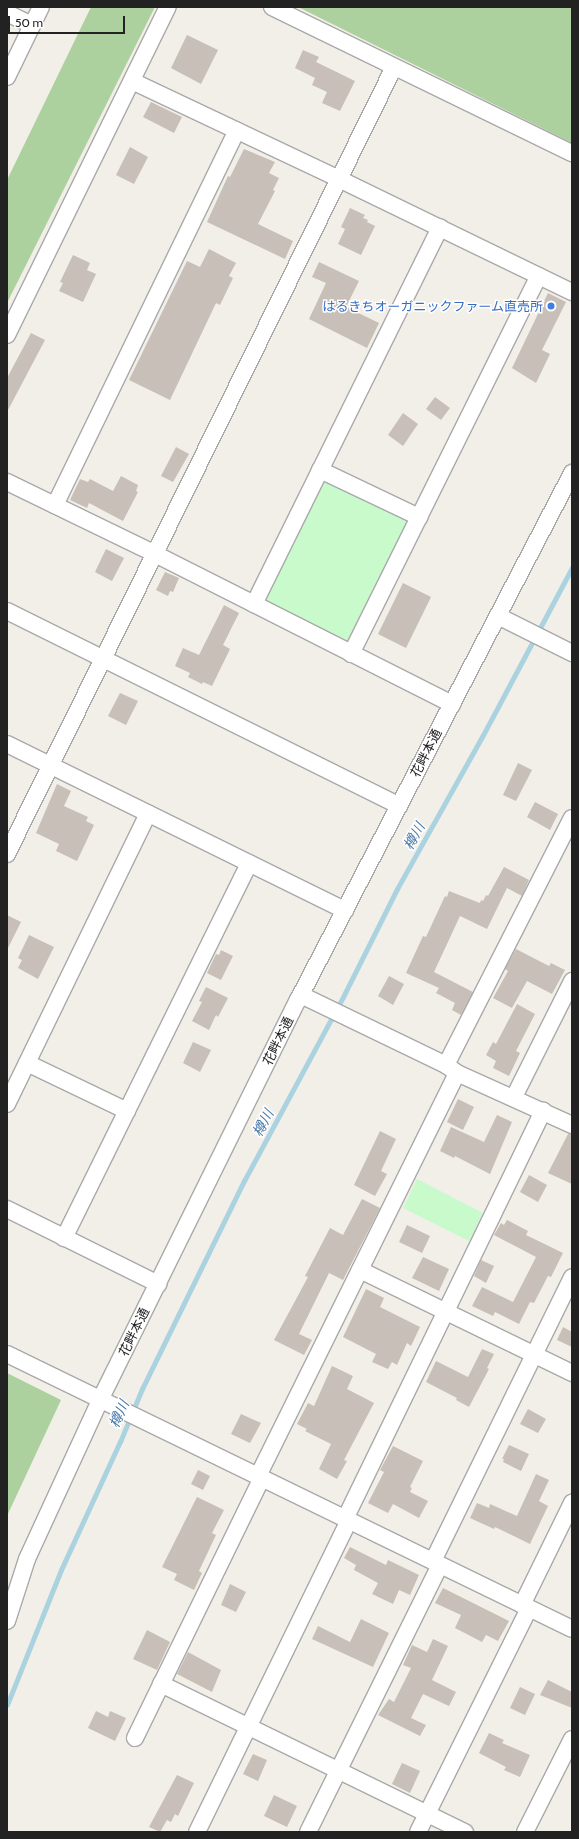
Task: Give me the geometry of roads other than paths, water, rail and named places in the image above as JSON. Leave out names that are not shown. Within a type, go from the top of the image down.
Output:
[{"type":"street","points":[[7,77],[41,7]]},
{"type":"street","points":[[7,334],[168,7]]},
{"type":"street","points":[[272,7],[572,153]]},
{"type":"street","points":[[7,13],[32,25]]},
{"type":"street","points":[[7,854],[394,67]]},
{"type":"street","points":[[132,81],[440,227],[572,292]]},
{"type":"street","points":[[55,505],[237,130]]},
{"type":"street","points":[[254,604],[440,227]]},
{"type":"street","points":[[351,654],[539,276]]},
{"type":"street","points":[[320,470],[419,517]]},
{"type":"street","name":"花畔本通","points":[[7,1621],[28,1559],[100,1400],[301,995],[572,472]]},
{"type":"street","points":[[7,482],[155,554],[452,704]]},
{"type":"street","points":[[7,611],[102,660],[399,806]]},
{"type":"street","points":[[498,616],[572,653]]},
{"type":"street","points":[[7,744],[345,910]]},
{"type":"street","points":[[7,1104],[148,813]]},
{"type":"street","points":[[135,1738],[360,1270],[452,1069],[572,818]]},
{"type":"street","points":[[64,1238],[249,863]]},
{"type":"street","points":[[514,1097],[572,981]]},
{"type":"street","points":[[301,995],[452,1069],[572,1125]]},
{"type":"street","points":[[27,1063],[127,1111]]},
{"type":"street","points":[[197,1832],[249,1728],[543,1111]]},
{"type":"street","points":[[7,1210],[158,1284]]},
{"type":"street","points":[[360,1270],[572,1373]]},
{"type":"street","points":[[308,1832],[572,1277]]},
{"type":"street","points":[[7,1354],[572,1629]]},
{"type":"street","points":[[418,1832],[526,1606],[572,1503]]},
{"type":"street","points":[[161,1684],[465,1832]]},
{"type":"street","points":[[525,1832],[572,1739]]},
{"type":"waterway","name":"樽川","points":[[7,1705],[61,1570],[120,1442],[142,1389],[244,1181],[343,997],[397,889],[482,737],[572,568]]},
{"type":"place","name":"はるきちオーガニックファーム直売所","points":[[551,306]]}]
